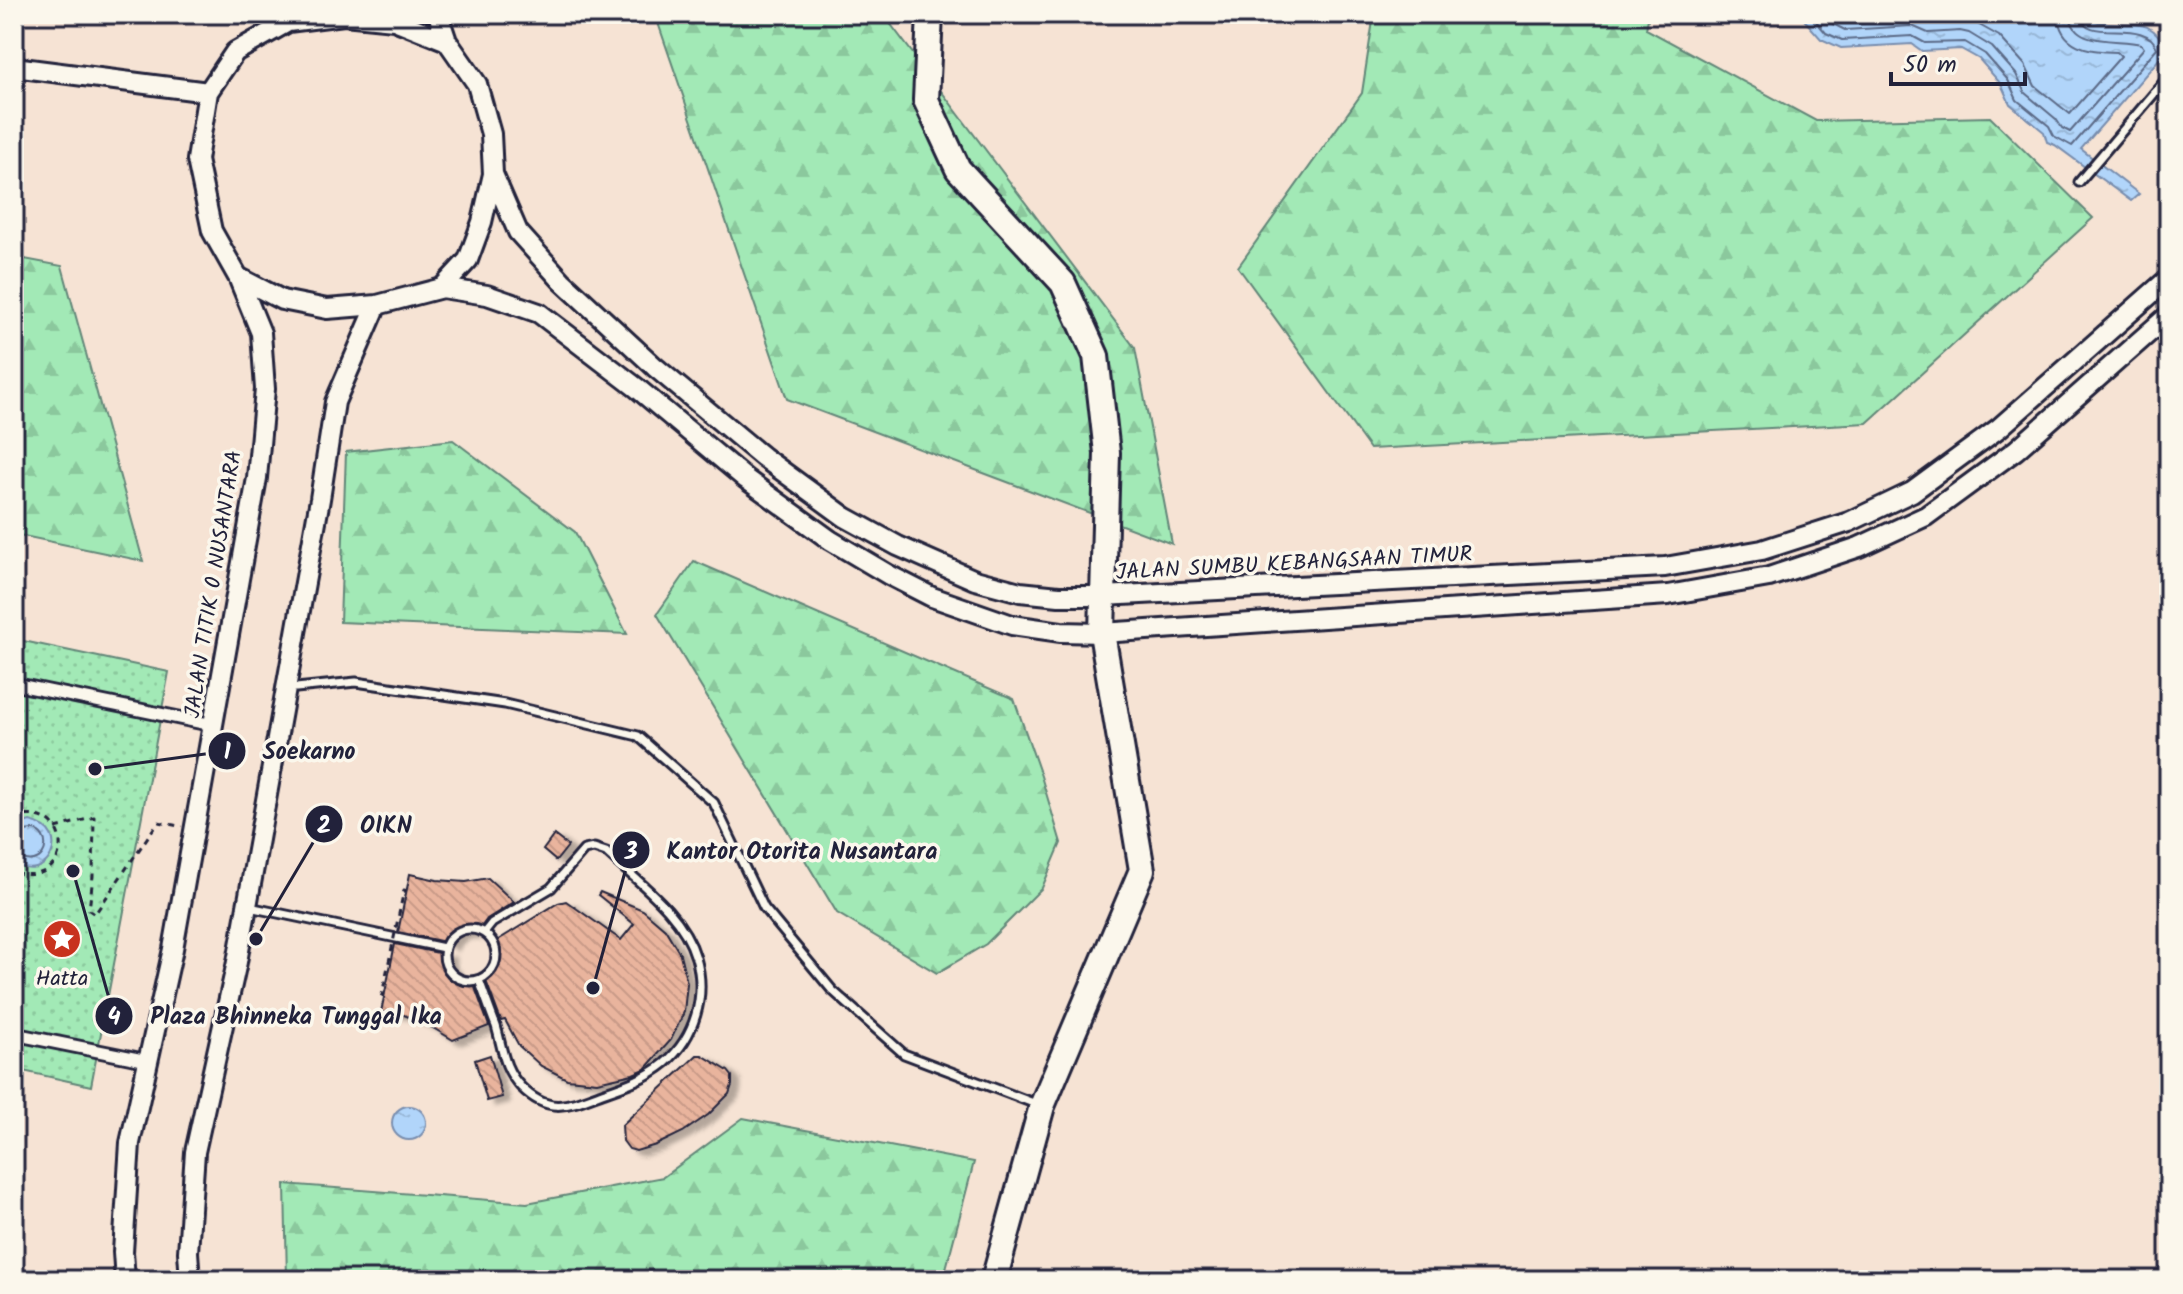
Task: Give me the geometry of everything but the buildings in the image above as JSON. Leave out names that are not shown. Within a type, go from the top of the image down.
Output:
[{"type":"highway","points":[[930,14],[926,100],[958,169],[1063,283],[1096,356],[1107,453],[1102,633],[1142,870],[1042,1106],[994,1280]]},
{"type":"street","name":"JALAN SUMBU KEBANGSAAN TIMUR","points":[[438,14],[447,41],[477,84],[491,134],[493,174],[482,222],[468,260],[442,288]]},
{"type":"street","points":[[447,41],[394,20],[344,15],[288,22],[235,52],[208,92],[197,160],[212,231],[238,277],[282,300],[327,309],[377,305],[442,288],[487,295],[539,313],[637,388],[746,479],[830,540],[932,597],[1012,625],[1061,632],[1102,633],[1668,595],[1769,577],[1859,547],[1926,516],[2016,450],[2169,315]]},
{"type":"street","points":[[14,67],[208,92]]},
{"type":"street","name":"JALAN SUMBU KEBANGSAAN TIMUR","points":[[493,174],[518,232],[562,281],[655,367],[763,457],[845,517],[898,546],[975,580],[1020,592],[1059,596],[1665,567],[1762,550],[1849,522],[1912,492],[1999,428],[2169,278]]},
{"type":"street","name":"JALAN TITIK 0 NUSANTARA","points":[[125,1280],[123,1252],[130,1143],[173,949],[257,478],[265,389],[261,333],[238,277]]},
{"type":"street","points":[[190,1280],[188,1252],[195,1152],[237,962],[335,402],[377,305]]},
{"type":"street","points":[[14,684],[213,725]]},
{"type":"street","points":[[14,1034],[148,1061]]},
{"type":"lane","points":[[2079,182],[2169,76]]},
{"type":"lane","points":[[286,689],[356,682],[505,704],[638,736],[714,803],[764,908],[832,990],[904,1054],[1042,1106]]},
{"type":"lane","points":[[479,980],[497,1030],[505,1066],[522,1087],[541,1102],[561,1107],[632,1083],[664,1064],[684,1042],[698,1010],[701,983],[696,956],[669,911],[606,852],[594,848],[584,850],[551,888],[492,923],[484,933]]},
{"type":"lane","points":[[247,906],[444,948]]},
{"type":"lane","points":[[473,929],[484,933],[494,944],[496,958],[491,971],[479,980],[465,981],[452,975],[444,963],[444,948],[450,938],[460,931],[473,929]]},
{"type":"path","points":[[2157,14],[2169,30]]},
{"type":"path","points":[[14,818],[29,814],[45,817],[56,828],[61,844],[57,860],[45,872],[29,876],[14,872]]},
{"type":"path","points":[[56,828],[94,817],[89,910],[95,914],[158,822],[195,829]]},
{"type":"path","points":[[385,996],[382,995],[404,890],[407,891]]},
{"type":"green space","points":[[655,14],[883,14],[1135,348],[1172,544],[787,399]]},
{"type":"green space","points":[[1374,14],[1649,14],[1646,29],[1816,121],[1990,117],[2093,218],[1867,423],[1370,449],[1238,267],[1362,93]]},
{"type":"green space","points":[[14,257],[62,266],[143,561],[14,534]]},
{"type":"green space","points":[[453,440],[575,532],[627,634],[340,622],[346,452]]},
{"type":"green space","points":[[694,561],[1014,699],[1061,843],[1042,888],[986,944],[937,973],[837,913],[657,614]]},
{"type":"green space","points":[[14,639],[169,672],[91,1086],[14,1069]]},
{"type":"green space","points":[[743,1118],[974,1162],[943,1280],[287,1280],[285,1184],[527,1203],[663,1177]]},
{"type":"water","points":[[1799,14],[2081,14],[2099,22],[2147,27],[2161,39],[2167,50],[2081,149],[2139,194],[2131,201],[2047,142],[2044,132],[2010,104],[2001,84],[1979,59],[1961,49],[1922,51],[1912,44],[1841,48],[1821,39]]},
{"type":"water","points":[[30,821],[44,827],[51,835],[53,845],[51,855],[36,868],[25,868],[14,862],[14,828]]},
{"type":"water","points":[[409,1106],[421,1111],[426,1123],[421,1135],[409,1140],[397,1135],[392,1123],[397,1111]]},
{"type":"place","name":"Soekarno","points":[[95,769]]},
{"type":"place","name":"Plaza Bhinneka Tunggal Ika","points":[[73,871]]},
{"type":"place","name":"Hatta","points":[[62,939]]},
{"type":"place","name":"OIKN","points":[[256,939]]},
{"type":"place","name":"Kantor Otorita Nusantara","points":[[593,988]]}]
